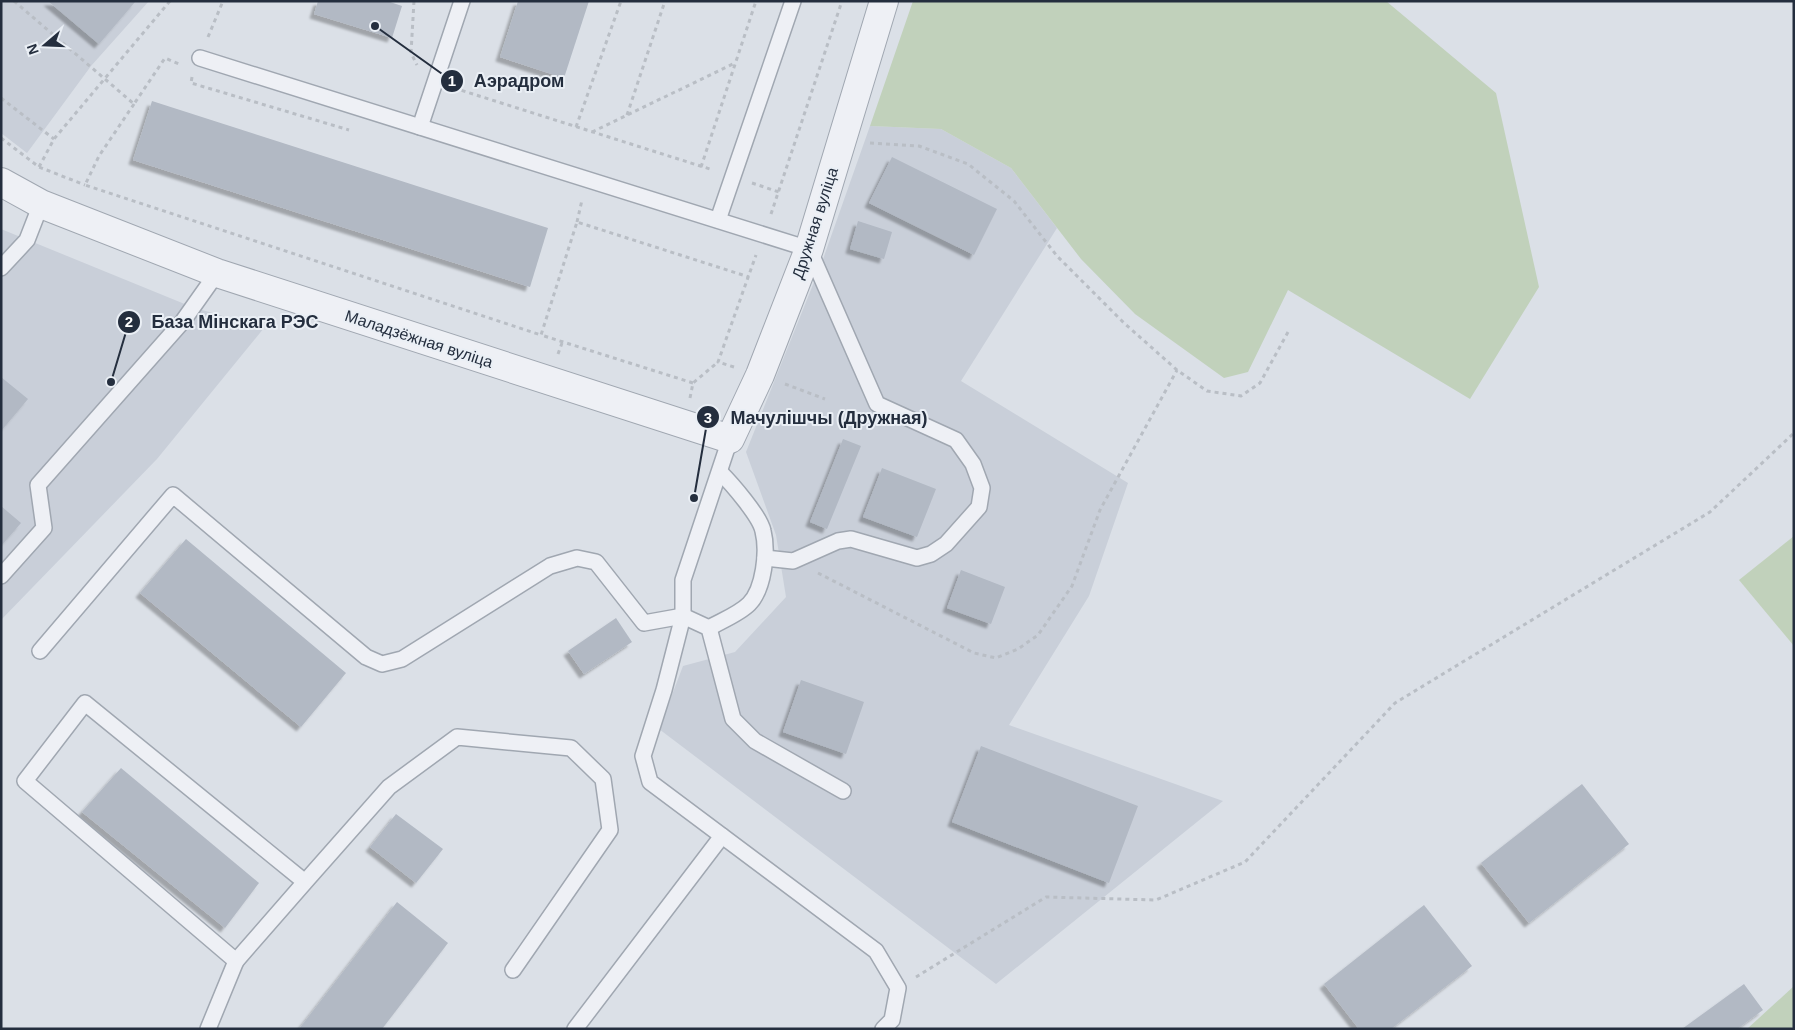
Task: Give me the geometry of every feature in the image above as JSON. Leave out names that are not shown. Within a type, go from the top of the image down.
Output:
[{"type":"street","name":"Дружная вуліца","points":[[730,439],[760,375],[809,248],[884,1]]},
{"type":"street","name":"Маладзёжная вуліца","points":[[1,182],[41,204],[216,273],[730,439]]},
{"type":"lane","points":[[420,127],[462,1]]},
{"type":"lane","points":[[718,220],[793,1]]},
{"type":"lane","points":[[194,65],[420,127],[809,248],[877,404],[956,440],[974,464],[982,488],[979,507],[946,544],[931,554],[917,558],[851,539],[838,542],[793,561],[765,558]]},
{"type":"lane","points":[[1,268],[27,240],[41,204]]},
{"type":"lane","points":[[1,576],[44,528],[38,485],[184,321],[216,273]]},
{"type":"lane","points":[[730,439],[683,580],[683,616],[664,690],[644,756],[650,782],[876,951],[898,988],[892,1020],[883,1029]]},
{"type":"lane","points":[[709,628],[749,604],[761,581],[765,558],[763,529],[733,484],[720,472]]},
{"type":"lane","points":[[40,651],[173,495],[366,657],[382,664],[402,659],[550,566],[577,558],[596,562],[644,623],[683,616],[709,628]]},
{"type":"lane","points":[[709,628],[732,719],[755,741],[843,791]]},
{"type":"lane","points":[[236,960],[25,781],[85,703],[305,882]]},
{"type":"lane","points":[[208,1029],[236,960],[389,787],[457,737],[571,748],[603,779],[610,830],[513,970]]},
{"type":"lane","points":[[575,1029],[722,836]]},
{"type":"path","points":[[14,1],[134,104]]},
{"type":"path","points":[[39,167],[54,139],[170,1]]},
{"type":"path","points":[[576,127],[621,1]]},
{"type":"path","points":[[627,115],[665,1]]},
{"type":"path","points":[[701,167],[756,1]]},
{"type":"path","points":[[85,185],[100,156],[165,58],[194,65],[191,83],[353,132]]},
{"type":"path","points":[[592,132],[736,63]]},
{"type":"path","points":[[449,86],[779,192]]},
{"type":"path","points":[[1,98],[54,139]]},
{"type":"path","points":[[1,138],[39,167],[85,185],[693,383]]},
{"type":"path","points":[[841,141],[920,146],[968,164],[1014,201],[1056,256],[1124,323],[1177,370],[1207,391],[1241,396],[1260,383],[1288,332]]},
{"type":"path","points":[[541,334],[577,222],[582,200],[572,197]]},
{"type":"path","points":[[577,222],[749,277]]},
{"type":"path","points":[[793,561],[974,653],[996,658],[1018,649],[1038,635],[1072,586],[1100,510],[1177,370]]},
{"type":"path","points":[[898,988],[1046,897],[1156,900],[1244,862],[1395,703],[1710,512],[1794,433]]},
{"type":"shaded area","points":[[1,1],[149,1],[91,66],[27,153],[1,133]]},
{"type":"shaded area","points":[[870,126],[941,129],[1011,168],[1057,228],[961,381],[1128,483],[1089,596],[1009,725],[1223,801],[996,984],[659,729],[683,666],[735,652],[786,597],[776,535],[746,452],[822,262]]},
{"type":"shaded area","points":[[1,229],[192,307],[264,328],[157,459],[1,620]]},
{"type":"green space","points":[[913,1],[1386,1],[1496,93],[1539,287],[1470,399],[1288,290],[1248,372],[1224,378],[1135,314],[1081,259],[1011,168],[941,129],[870,126]]},
{"type":"green space","points":[[1794,536],[1794,646],[1739,580]]},
{"type":"green space","points":[[1794,986],[1794,1026],[1790,1029],[1747,1029]]},
{"type":"building","points":[[48,1],[134,1],[135,2],[99,44]]},
{"type":"building","points":[[318,1],[387,1],[402,6],[392,38],[314,14]]},
{"type":"building","points":[[518,1],[589,1],[564,78],[500,57]]},
{"type":"building","points":[[152,101],[548,228],[530,287],[133,160]]},
{"type":"building","points":[[892,157],[997,209],[974,255],[869,203]]},
{"type":"building","points":[[858,221],[892,232],[884,259],[850,249]]},
{"type":"building","points":[[1,377],[28,399],[1,431]]},
{"type":"building","points":[[843,439],[861,446],[827,529],[810,522]]},
{"type":"building","points":[[882,468],[936,489],[917,537],[863,517]]},
{"type":"building","points":[[1,506],[21,523],[1,546]]},
{"type":"building","points":[[186,539],[346,673],[301,727],[140,593]]},
{"type":"building","points":[[961,570],[1005,587],[991,624],[947,608]]},
{"type":"building","points":[[616,618],[632,642],[584,674],[568,651]]},
{"type":"building","points":[[801,680],[864,702],[846,754],[783,732]]},
{"type":"building","points":[[981,746],[1138,806],[1109,883],[952,822]]},
{"type":"building","points":[[121,768],[259,883],[225,928],[82,812]]},
{"type":"building","points":[[1582,784],[1629,844],[1529,923],[1481,863]]},
{"type":"building","points":[[396,814],[443,849],[416,883],[370,847]]},
{"type":"building","points":[[397,902],[448,943],[382,1029],[299,1029]]},
{"type":"building","points":[[1424,905],[1472,966],[1391,1029],[1359,1029],[1324,984]]},
{"type":"building","points":[[1744,984],[1763,1010],[1737,1029],[1682,1029]]},
{"type":"place","name":"Аэрадром","points":[[375,26]]},
{"type":"place","name":"База Мінскага РЭС","points":[[111,382]]},
{"type":"place","name":"Мачулішчы (Дружная)","points":[[694,498]]}]
